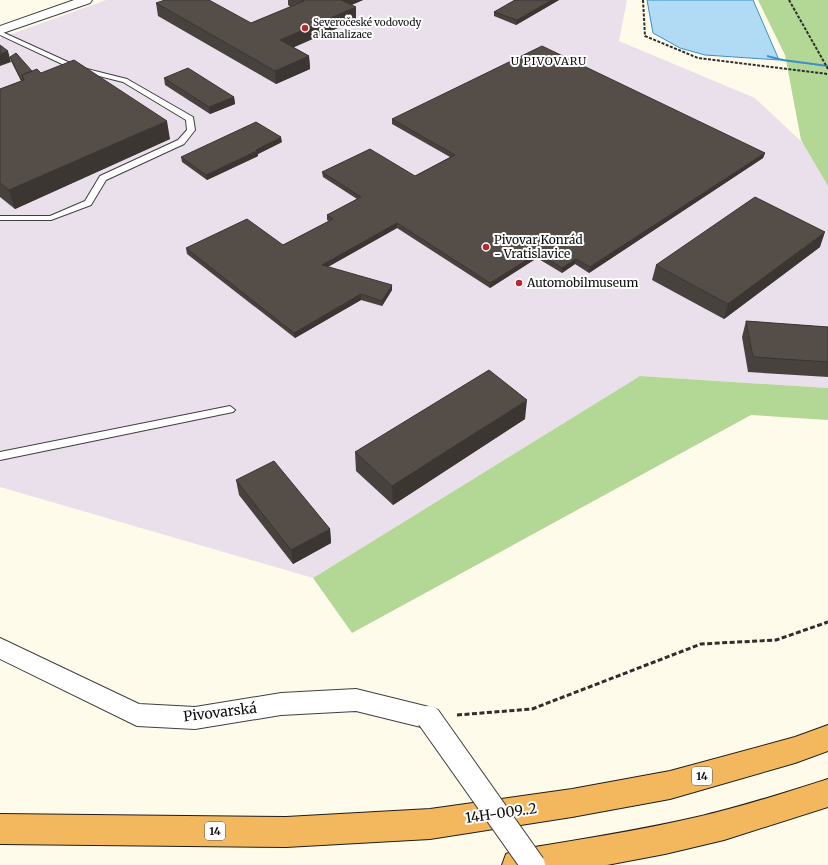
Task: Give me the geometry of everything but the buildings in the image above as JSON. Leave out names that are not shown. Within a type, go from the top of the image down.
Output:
[{"type":"highway","name":"14H-009..2","points":[[0,829],[286,832],[430,824],[572,803],[670,785],[795,750],[828,738]]},
{"type":"highway","points":[[518,865],[604,851],[670,838],[752,818],[828,793]]},
{"type":"street","points":[[0,30],[86,0]]},
{"type":"street","name":"Pivovarská","points":[[0,648],[137,716],[195,718],[281,704],[356,700],[429,718]]},
{"type":"street","points":[[429,718],[533,865]]},
{"type":"lane","points":[[0,33],[74,70],[125,80],[190,119],[191,130],[181,142],[103,178],[88,203],[51,218],[0,218]]},
{"type":"lane","points":[[0,456],[230,410]]},
{"type":"path","points":[[643,0],[645,36],[698,58],[828,74]]},
{"type":"path","points":[[789,0],[828,69]]},
{"type":"path","points":[[429,718],[532,709],[701,644],[776,640],[828,622]]},
{"type":"shaded area","points":[[106,0],[627,0],[619,41],[755,98],[804,144],[828,184],[828,388],[640,376],[313,578],[0,487],[0,38]]},
{"type":"green space","points":[[758,0],[828,0],[828,186],[801,140],[785,55]]},
{"type":"green space","points":[[640,376],[828,388],[828,420],[751,415],[352,633],[313,578]]},
{"type":"water","points":[[647,0],[753,0],[779,60],[705,55],[680,48],[653,33]]},
{"type":"waterway","points":[[769,56],[782,60],[828,66]]},
{"type":"place","name":"Severočeské vodovody a kanalizace","points":[[305,28]]},
{"type":"place","name":"Pivovar Konrád - Vratislavice","points":[[486,247]]},
{"type":"place","name":"Automobilmuseum","points":[[519,283]]},
{"type":"district","name":"U PIVOVARU","points":[[549,61]]}]
